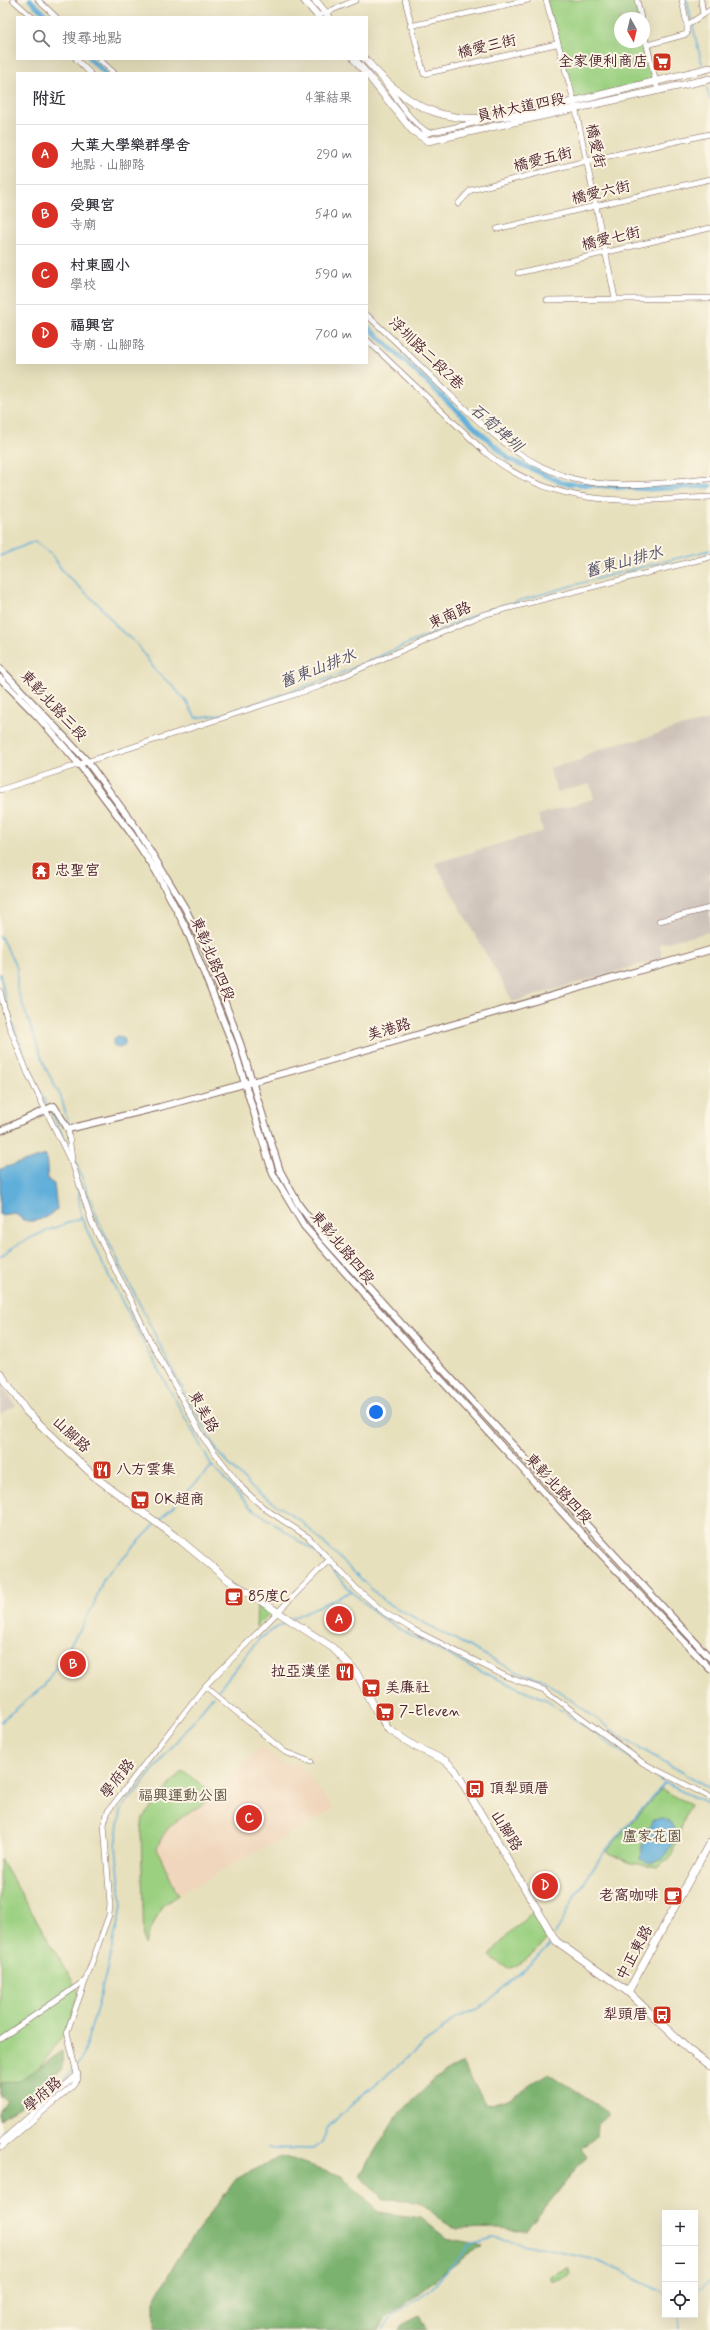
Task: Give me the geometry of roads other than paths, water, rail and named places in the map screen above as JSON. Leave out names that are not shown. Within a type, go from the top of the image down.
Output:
[{"type":"main road","points":[[304,0],[317,16]]},
{"type":"main road","points":[[315,0],[327,15]]},
{"type":"main road","points":[[355,60],[366,72]]},
{"type":"main road","name":"員林大道四段","points":[[365,60],[382,80],[410,101],[426,110],[465,119],[494,119],[710,68]]},
{"type":"main road","points":[[368,74],[418,135]]},
{"type":"main road","name":"員林大道四段","points":[[418,135],[428,141],[710,79]]},
{"type":"main road","name":"山腳路","points":[[0,1373],[26,1411],[95,1477],[227,1578],[333,1648],[351,1665],[388,1729],[416,1747],[446,1761],[455,1770],[487,1827],[528,1891],[554,1939],[628,1992],[689,2050],[710,2066]]},
{"type":"main road","name":"中正東路","points":[[628,1992],[710,1842]]},
{"type":"street","points":[[13,0],[31,16]]},
{"type":"street","points":[[38,0],[55,16]]},
{"type":"street","points":[[327,15],[356,0]]},
{"type":"street","points":[[405,0],[410,26],[528,0]]},
{"type":"street","name":"橋愛街","points":[[546,0],[556,44],[574,101],[615,298]]},
{"type":"street","points":[[637,0],[640,12]]},
{"type":"street","points":[[650,44],[686,34],[688,24],[682,0]]},
{"type":"street","points":[[701,0],[703,15]]},
{"type":"street","points":[[688,24],[710,10]]},
{"type":"street","name":"橋愛三街","points":[[410,26],[424,74],[556,44]]},
{"type":"street","points":[[648,48],[658,91]]},
{"type":"street","points":[[77,60],[89,72]]},
{"type":"street","points":[[100,60],[113,72]]},
{"type":"street","points":[[382,80],[412,119],[429,132]]},
{"type":"street","points":[[418,135],[494,119]]},
{"type":"street","name":"橋愛五街","points":[[458,204],[471,190],[586,161],[710,134]]},
{"type":"street","name":"橋愛六街","points":[[497,229],[710,179]]},
{"type":"street","name":"橋愛七街","points":[[518,273],[710,228]]},
{"type":"street","points":[[547,300],[710,298]]},
{"type":"street","name":"浮圳路二段2巷","points":[[368,316],[483,427],[510,449],[528,460],[574,479],[613,484],[710,479]]},
{"type":"street","points":[[368,341],[485,452],[502,466],[536,484],[576,496],[620,502],[710,497]]},
{"type":"street","name":"東南路","points":[[0,790],[87,761],[208,724],[321,686],[482,615],[710,557]]},
{"type":"street","name":"東彰北路三段","points":[[0,668],[46,715],[87,761]]},
{"type":"street","name":"東彰北路三段","points":[[0,678],[39,718],[79,764]]},
{"type":"street","name":"東彰北路四段","points":[[87,761],[137,829],[185,908],[205,949],[253,1081],[280,1171],[300,1205],[324,1238],[436,1362],[710,1658]]},
{"type":"street","name":"東彰北路四段","points":[[79,764],[130,832],[156,871],[184,922],[233,1045],[273,1174],[300,1220],[430,1367],[569,1520],[710,1669]]},
{"type":"street","points":[[659,921],[710,908]]},
{"type":"street","name":"美港路","points":[[70,1129],[253,1081],[510,1009],[710,950]]},
{"type":"street","points":[[0,991],[8,1023],[28,1074],[74,1168]]},
{"type":"street","points":[[0,1131],[54,1106],[70,1129],[74,1168]]},
{"type":"street","name":"東美路","points":[[74,1168],[92,1223],[152,1344],[212,1452],[243,1489],[264,1508],[308,1537],[357,1589],[385,1613],[414,1630],[505,1676],[544,1690],[643,1763],[710,1797]]},
{"type":"street","points":[[430,1367],[436,1362]]},
{"type":"street","name":"學府路","points":[[0,2148],[73,2086],[78,2079],[67,2032],[87,1980],[110,1905],[104,1824],[108,1811],[205,1686],[281,1613],[329,1560]]},
{"type":"street","points":[[205,1686],[285,1752],[311,1762]]},
{"type":"street","points":[[0,2039],[87,1980]]},
{"type":"street","name":"學府路","points":[[0,2142],[78,2074]]},
{"type":"water","points":[[121,1036],[124,1037],[124,1047],[117,1048],[114,1047],[113,1040],[114,1037]]},
{"type":"water","points":[[46,1155],[48,1180],[54,1184],[57,1209],[46,1217],[33,1221],[23,1220],[15,1213],[0,1215],[0,1169]]},
{"type":"water","points":[[663,1819],[672,1823],[677,1834],[663,1859],[651,1863],[640,1859],[641,1849],[652,1820]]},
{"type":"waterway","name":"石筍埤圳","points":[[30,0],[47,16]]},
{"type":"waterway","points":[[687,0],[691,20]]},
{"type":"waterway","points":[[692,23],[702,64]]},
{"type":"waterway","name":"石筍埤圳","points":[[91,60],[104,72]]},
{"type":"waterway","points":[[707,88],[710,100]]},
{"type":"waterway","name":"石筍埤圳","points":[[368,327],[509,459],[563,483],[650,489],[710,486]]},
{"type":"waterway","name":"舊東山排水","points":[[0,556],[35,541],[51,553],[64,573],[100,606],[119,629],[137,644],[157,673],[171,684],[186,701],[196,718],[223,714],[330,678],[483,611],[603,577],[710,550]]},
{"type":"waterway","points":[[0,936],[17,968],[17,989],[46,1069],[61,1097],[69,1126]]},
{"type":"waterway","points":[[0,974],[8,1011],[30,1071],[48,1107]]},
{"type":"waterway","points":[[50,1110],[68,1146]]},
{"type":"waterway","points":[[71,1131],[75,1160],[99,1222],[174,1373],[219,1454],[253,1489],[301,1521],[385,1602],[517,1672],[542,1679],[626,1740],[710,1788]]},
{"type":"waterway","points":[[78,1188],[81,1217],[99,1257],[149,1353],[212,1466],[249,1506],[317,1553],[351,1591],[378,1615],[401,1630],[479,1671],[547,1700],[665,1783],[710,1805]]},
{"type":"waterway","points":[[0,1257],[9,1250],[29,1239],[81,1218]]},
{"type":"waterway","points":[[159,1521],[212,1466]]},
{"type":"waterway","points":[[0,1722],[44,1686],[84,1623],[94,1604],[104,1577],[155,1525]]},
{"type":"waterway","points":[[292,1618],[350,1592]]},
{"type":"waterway","points":[[216,1693],[259,1639],[287,1621]]},
{"type":"waterway","points":[[77,2065],[81,2060],[97,2009],[122,1906],[116,1846],[121,1810],[213,1696]]},
{"type":"waterway","points":[[555,1935],[574,1898],[605,1851],[665,1783]]},
{"type":"waterway","points":[[268,2148],[313,2149],[322,2142],[328,2127],[360,2097],[457,2017],[478,2009],[485,2004],[548,1948],[552,1940]]},
{"type":"waterway","points":[[0,2132],[58,2087],[74,2068]]},
{"type":"waterway","points":[[382,2330],[393,2315],[432,2288],[471,2244],[493,2238],[592,2259],[622,2271],[662,2292]]},
{"type":"waterway","points":[[698,2290],[710,2281]]},
{"type":"waterway","points":[[678,2318],[679,2330]]},
{"type":"place","name":"全家便利商店","points":[[662,62]]},
{"type":"place","name":"忠聖宮","points":[[41,871]]},
{"type":"place","name":"八方雲集","points":[[102,1470]]},
{"type":"place","name":"OK超商","points":[[140,1500]]},
{"type":"place","name":"85度C","points":[[234,1597]]},
{"type":"place","name":"大葉大學樂群學舍","points":[[339,1619]]},
{"type":"place","name":"受興宮","points":[[73,1664]]},
{"type":"place","name":"拉亞漢堡","points":[[345,1672]]},
{"type":"place","name":"美廉社","points":[[371,1688]]},
{"type":"place","name":"7-Eleven","points":[[385,1712]]},
{"type":"place","name":"頂犁頭厝","points":[[475,1789]]},
{"type":"place","name":"村東國小","points":[[249,1818]]},
{"type":"place","name":"福興宮","points":[[545,1886]]},
{"type":"place","name":"老窩咖啡","points":[[673,1896]]},
{"type":"place","name":"犁頭厝","points":[[662,2015]]},
{"type":"park label","name":"福興運動公園","points":[[183,1796]]},
{"type":"park label","name":"盧家花園","points":[[652,1837]]}]
